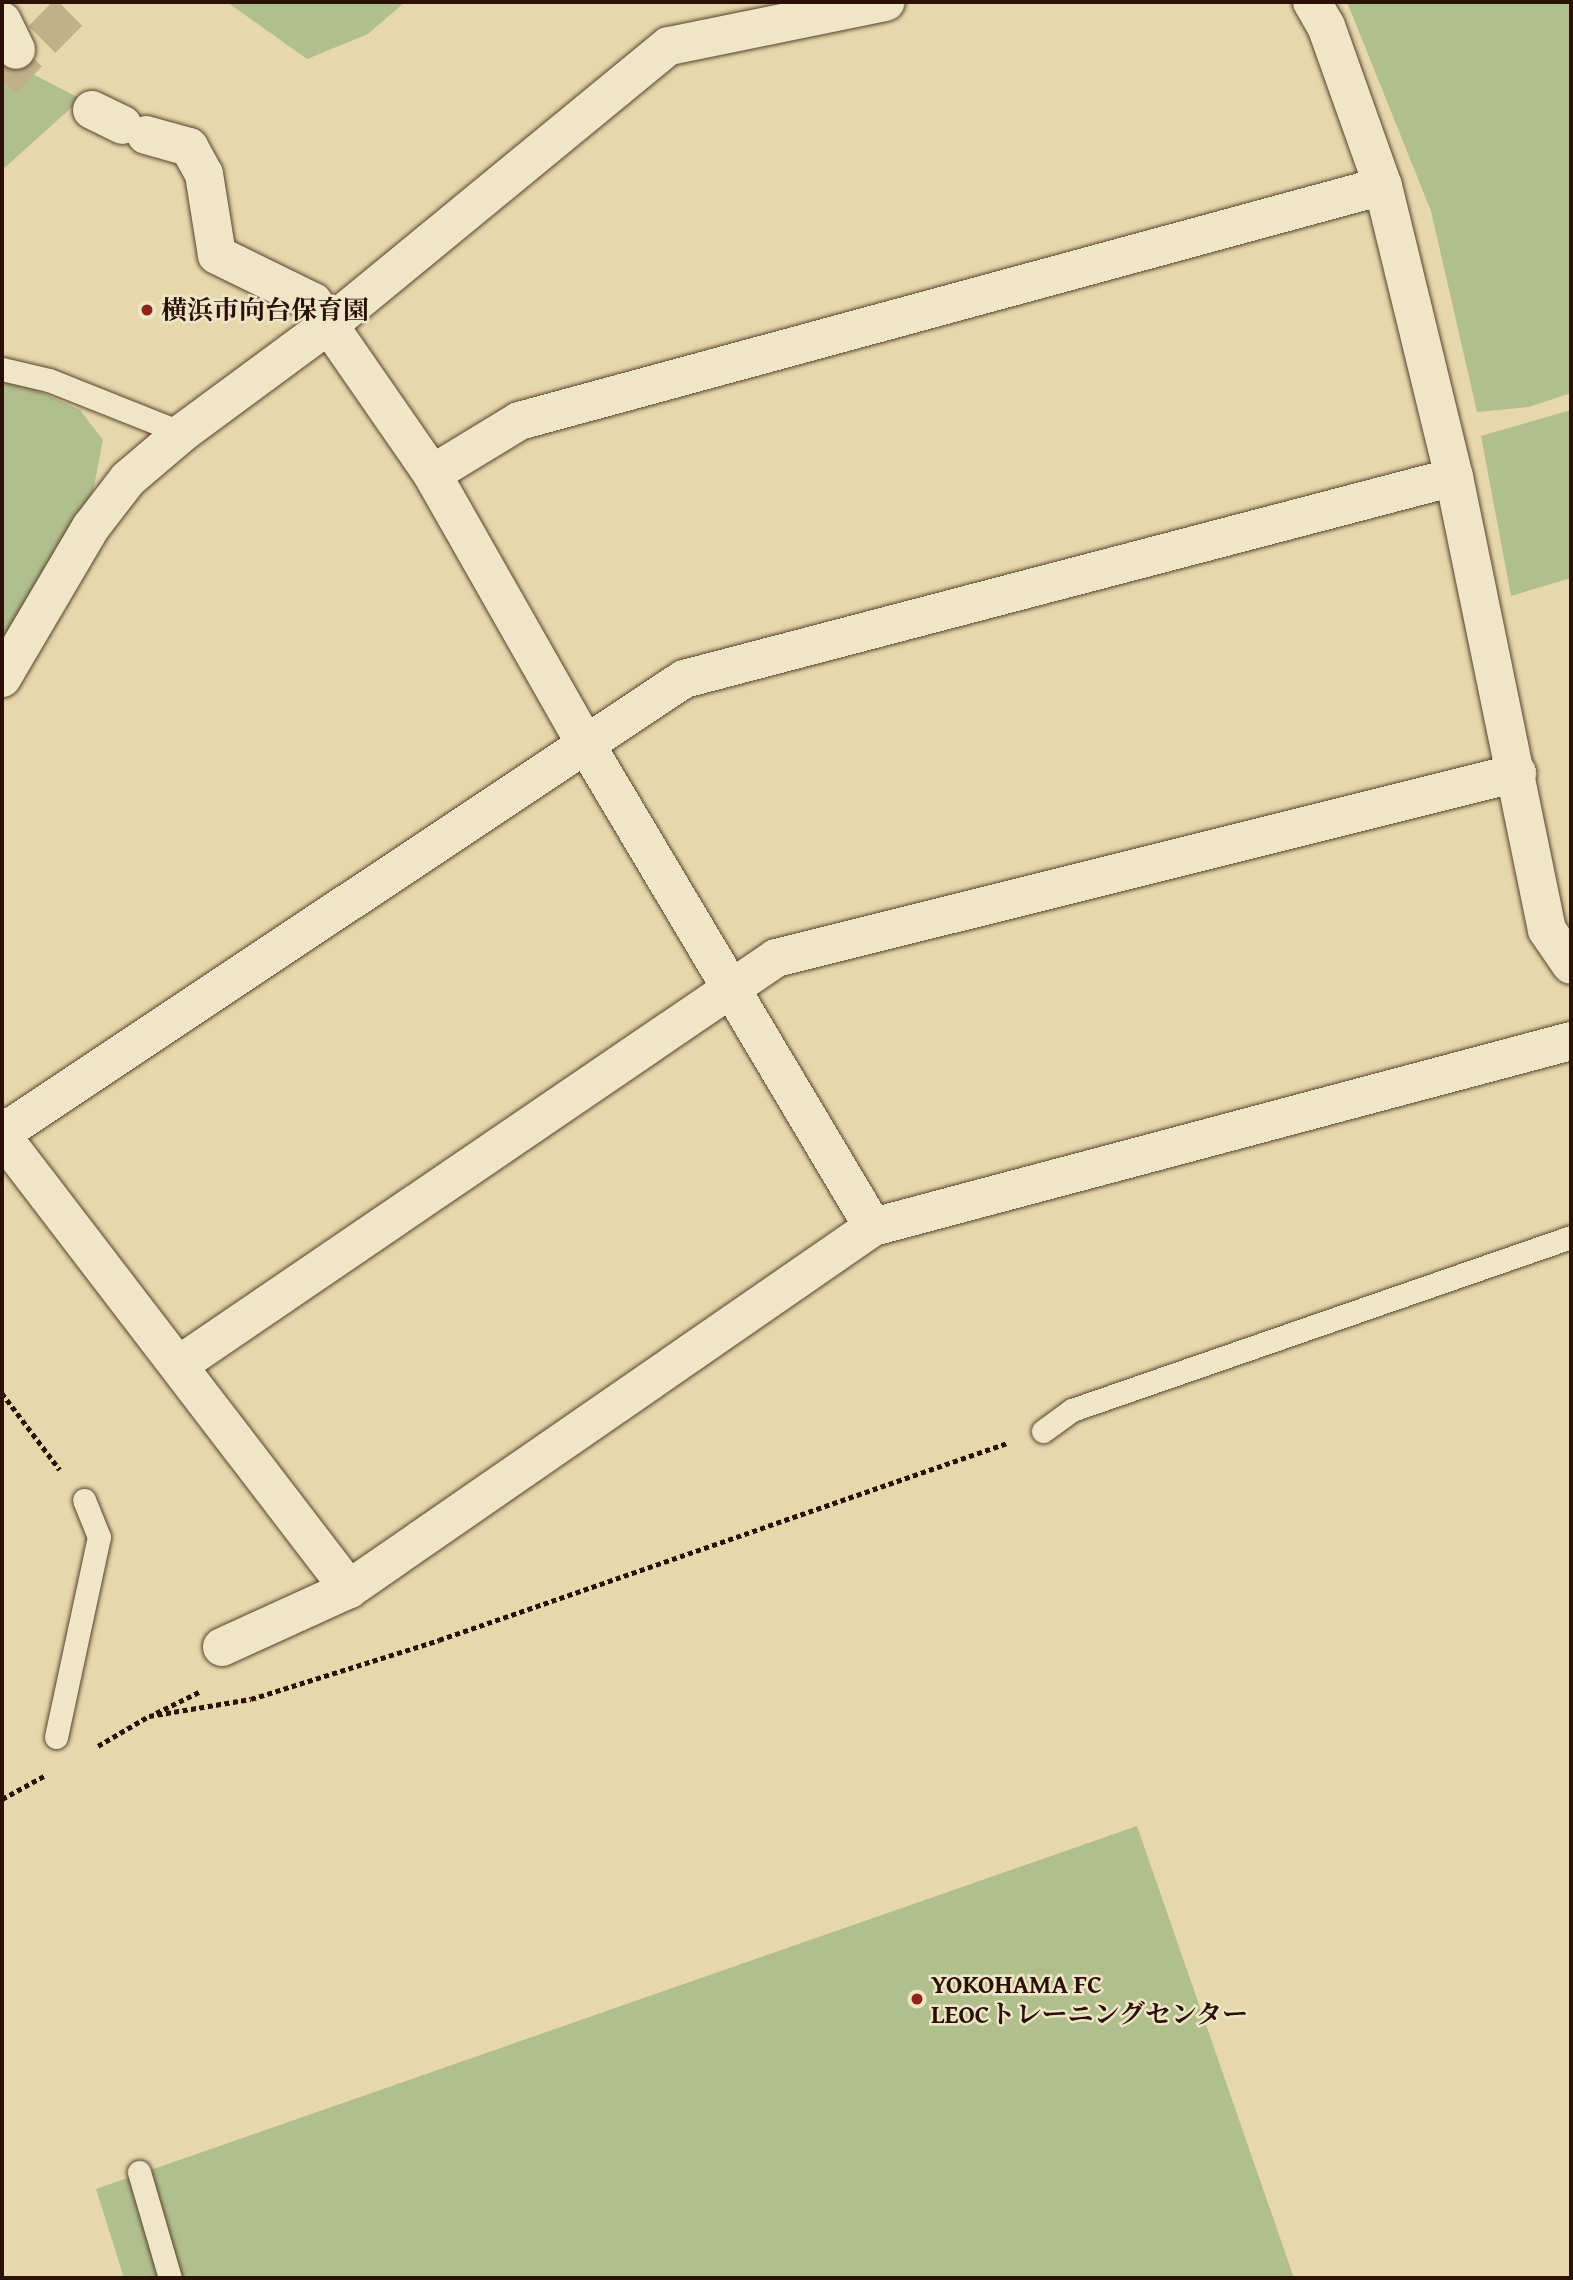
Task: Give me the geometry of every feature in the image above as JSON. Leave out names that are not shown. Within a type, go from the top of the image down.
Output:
[{"type":"street","points":[[2,678],[91,527],[128,479],[182,433],[330,324],[669,46],[886,2]]},
{"type":"street","points":[[1312,2],[1326,26],[1383,186],[1454,477],[1517,773],[1546,930],[1571,965]]},
{"type":"street","points":[[120,123],[189,147],[204,174],[218,256],[313,302],[330,324],[432,474],[585,743],[873,1227]]},
{"type":"street","points":[[432,474],[519,421],[1383,186]]},
{"type":"street","points":[[349,1589],[180,1364],[2,1135],[684,679],[1454,477]]},
{"type":"street","points":[[180,1364],[776,958],[1517,773]]},
{"type":"street","points":[[222,1647],[349,1589],[873,1227],[1571,1041]]},
{"type":"lane","points":[[2,369],[49,380],[182,433]]},
{"type":"lane","points":[[1043,1431],[1072,1410],[1571,1237]]},
{"type":"lane","points":[[55,1737],[99,1536],[84,1500]]},
{"type":"lane","points":[[139,2172],[170,2278]]},
{"type":"path","points":[[2,1393],[51,1460]]},
{"type":"path","points":[[149,1716],[251,1699],[439,1640],[1043,1431]]},
{"type":"path","points":[[93,1749],[149,1716],[208,1687]]},
{"type":"path","points":[[2,1799],[48,1774]]},
{"type":"green space","points":[[227,2],[405,2],[368,34],[307,59]]},
{"type":"green space","points":[[1347,2],[1571,2],[1571,393],[1529,407],[1477,412],[1431,211]]},
{"type":"green space","points":[[2,15],[23,69],[81,99],[2,170]]},
{"type":"green space","points":[[2,382],[36,390],[80,410],[103,440],[91,502],[2,646]]},
{"type":"green space","points":[[1571,410],[1571,578],[1511,596],[1481,436]]},
{"type":"green space","name":"YOKOHAMA FC LEOCトレーニングセンター","points":[[1137,1826],[1294,2278],[124,2278],[96,2189]]},
{"type":"tunnel","points":[[2,80],[79,2]]},
{"type":"place","name":"横浜市向台保育園","points":[[147,310]]},
{"type":"place","name":"YOKOHAMA FC LEOCトレーニングセンター","points":[[917,1999]]}]
